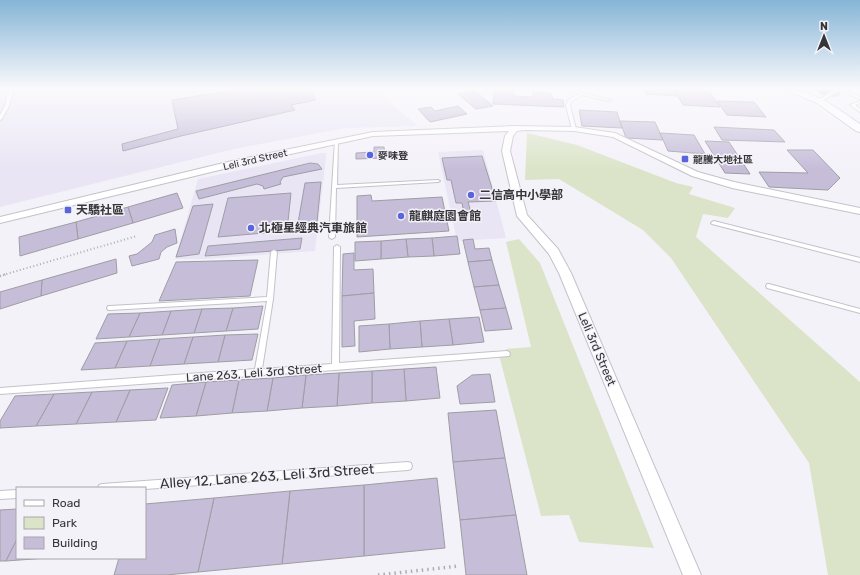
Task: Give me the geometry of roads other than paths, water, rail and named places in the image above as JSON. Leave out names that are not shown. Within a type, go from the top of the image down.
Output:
[{"type":"street","points":[[843,116],[860,129]]},
{"type":"street","name":"Leli 3rd Street","points":[[515,128],[509,136],[506,151],[522,216],[554,252],[565,273],[692,575]]},
{"type":"street","name":"Leli 3rd Street","points":[[0,220],[236,163],[373,134],[515,128],[574,129],[615,135],[695,174],[732,186],[860,211]]},
{"type":"lane","points":[[571,116],[574,129]]},
{"type":"lane","points":[[332,237],[336,141]]},
{"type":"lane","points":[[334,187],[438,181]]},
{"type":"lane","points":[[714,223],[860,260]]},
{"type":"lane","points":[[335,367],[337,247]]},
{"type":"lane","points":[[258,372],[270,298],[274,252]]},
{"type":"lane","points":[[769,286],[860,311]]},
{"type":"lane","points":[[110,308],[270,298]]},
{"type":"lane","name":"Lane 263, Leli 3rd Street","points":[[0,391],[507,354]]},
{"type":"lane","name":"Alley 12, Lane 263, Leli 3rd Street","points":[[116,487],[408,466]]},
{"type":"lane","points":[[0,495],[16,494]]},
{"type":"place","name":"麥味登","points":[[370,155]]},
{"type":"place","name":"龍騰大地社區","points":[[685,159]]},
{"type":"place","name":"二信高中小學部","points":[[471,195]]},
{"type":"place","name":"天驕社區","points":[[68,210]]},
{"type":"place","name":"龍麒庭園會館","points":[[401,216]]},
{"type":"place","name":"北極星經典汽車旅館","points":[[251,228]]}]
